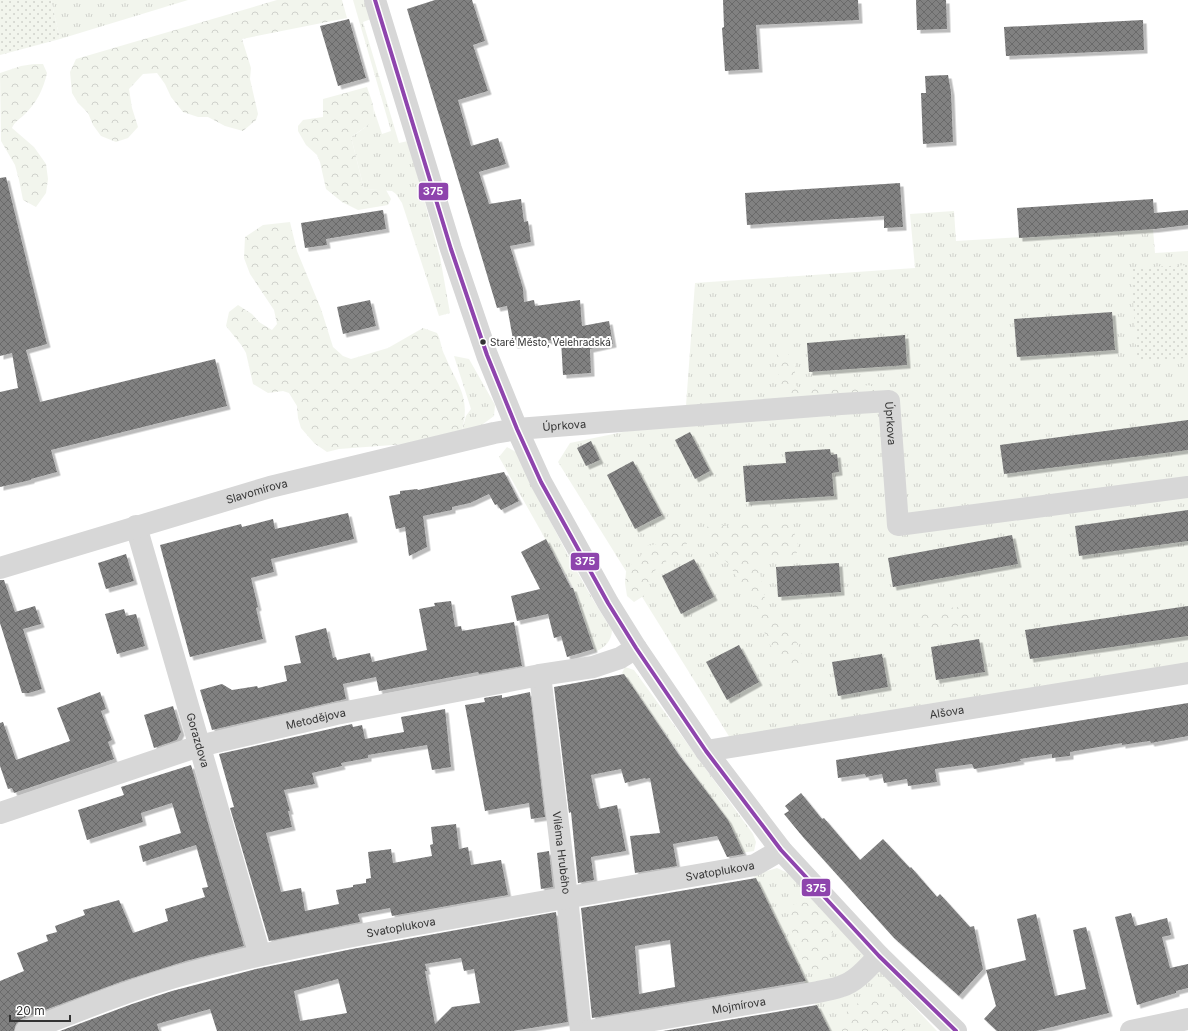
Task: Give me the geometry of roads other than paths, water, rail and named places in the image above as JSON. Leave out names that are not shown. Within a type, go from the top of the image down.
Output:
[{"type":"street","points":[[375,0],[466,294],[487,355],[517,429],[541,482],[608,603],[636,648],[706,751],[781,850],[946,1028]]},
{"type":"street","name":"Úprkova","points":[[517,429],[704,414],[889,402],[898,525],[1188,487]]},
{"type":"street","name":"Slavomírova","points":[[0,568],[270,487],[494,433],[517,429]]},
{"type":"street","name":"Gorazdova","points":[[136,526],[260,955]]},
{"type":"street","name":"Metodějova","points":[[0,813],[199,746],[336,714],[593,666],[620,658],[636,648]]},
{"type":"street","name":"Alšova","points":[[706,751],[1188,673]]},
{"type":"street","name":"Viléma Hrubého","points":[[540,675],[567,897],[581,1031]]},
{"type":"street","name":"Svatoplukova","points":[[26,1031],[95,1004],[187,974],[260,955],[361,934],[755,865],[781,850]]},
{"type":"street","name":"Mojmírova","points":[[589,1031],[818,992],[842,986],[851,982],[860,975],[878,956]]},
{"type":"street","points":[[1131,1031],[1188,1019]]},
{"type":"place","name":"Staré Město, Velehradská","points":[[483,342]]}]
